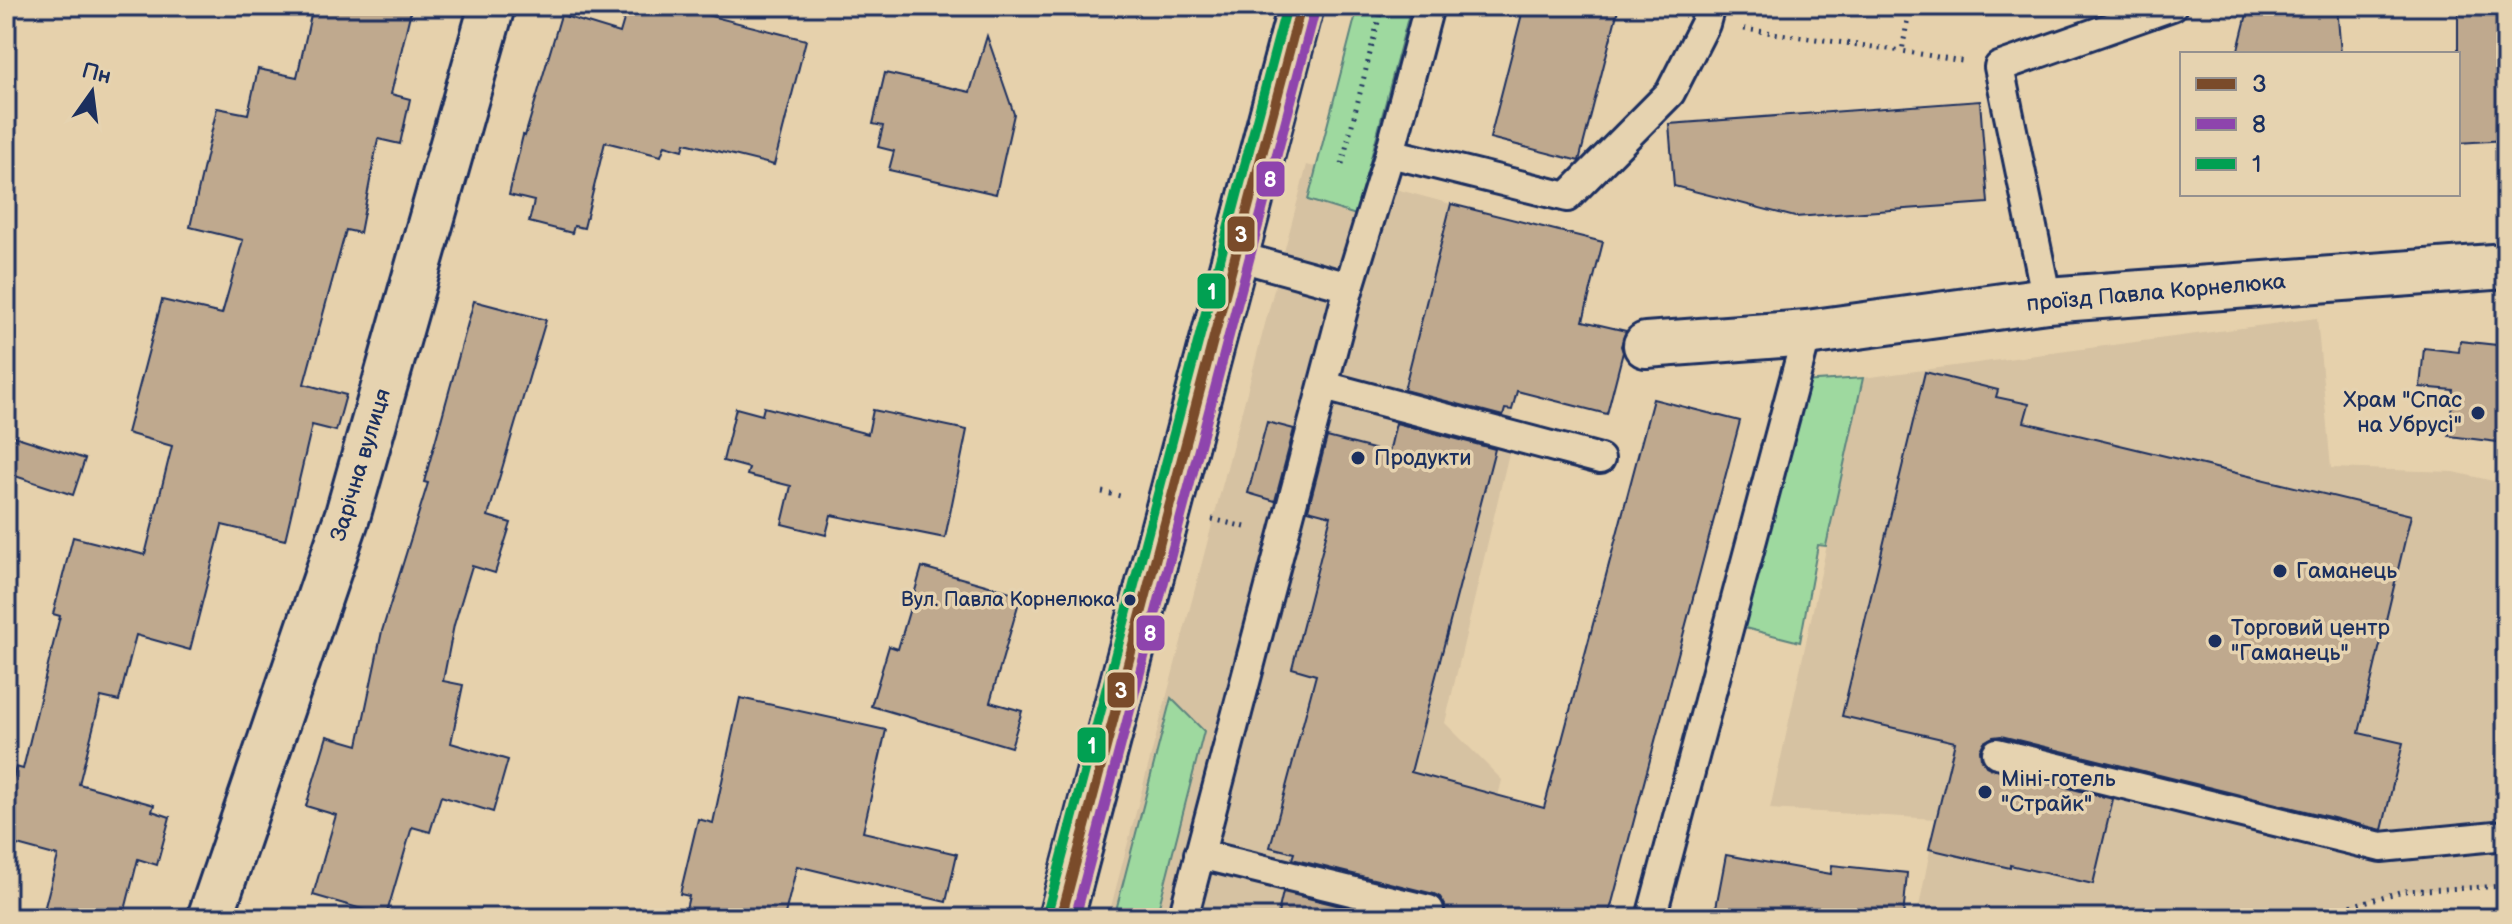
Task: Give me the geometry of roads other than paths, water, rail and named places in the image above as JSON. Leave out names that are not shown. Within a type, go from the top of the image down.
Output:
[{"type":"street","name":"Зарічна вулиця","points":[[210,918],[348,514],[492,6]]},
{"type":"street","points":[[1061,918],[1301,6]]},
{"type":"street","name":"проїзд Павла Корнелюка","points":[[1646,345],[1807,333],[2047,300],[2506,266]]},
{"type":"lane","points":[[1183,918],[1349,287],[1390,153],[1429,6]]},
{"type":"lane","points":[[2047,300],[1999,67],[2172,6]]},
{"type":"lane","points":[[1390,153],[1567,197],[1670,93],[1707,15]]},
{"type":"lane","points":[[1236,256],[1349,287]]},
{"type":"lane","points":[[1651,918],[1807,333]]},
{"type":"lane","points":[[1324,386],[1600,459]]},
{"type":"lane","points":[[1997,753],[2381,847],[2506,835]]},
{"type":"lane","points":[[1199,854],[1429,910],[1427,918]]},
{"type":"place","name":"Храм \"Спас на Убрусі\"","points":[[2478,413]]},
{"type":"place","name":"Продукти","points":[[1358,458]]},
{"type":"place","name":"Гаманець","points":[[2280,571]]},
{"type":"place","name":"Вул. Павла Корнелюка","points":[[1130,600]]},
{"type":"place","name":"Торговий центр \"Гаманець\"","points":[[2215,641]]},
{"type":"place","name":"Міні-готель \"Страйк\"","points":[[1985,792]]}]
